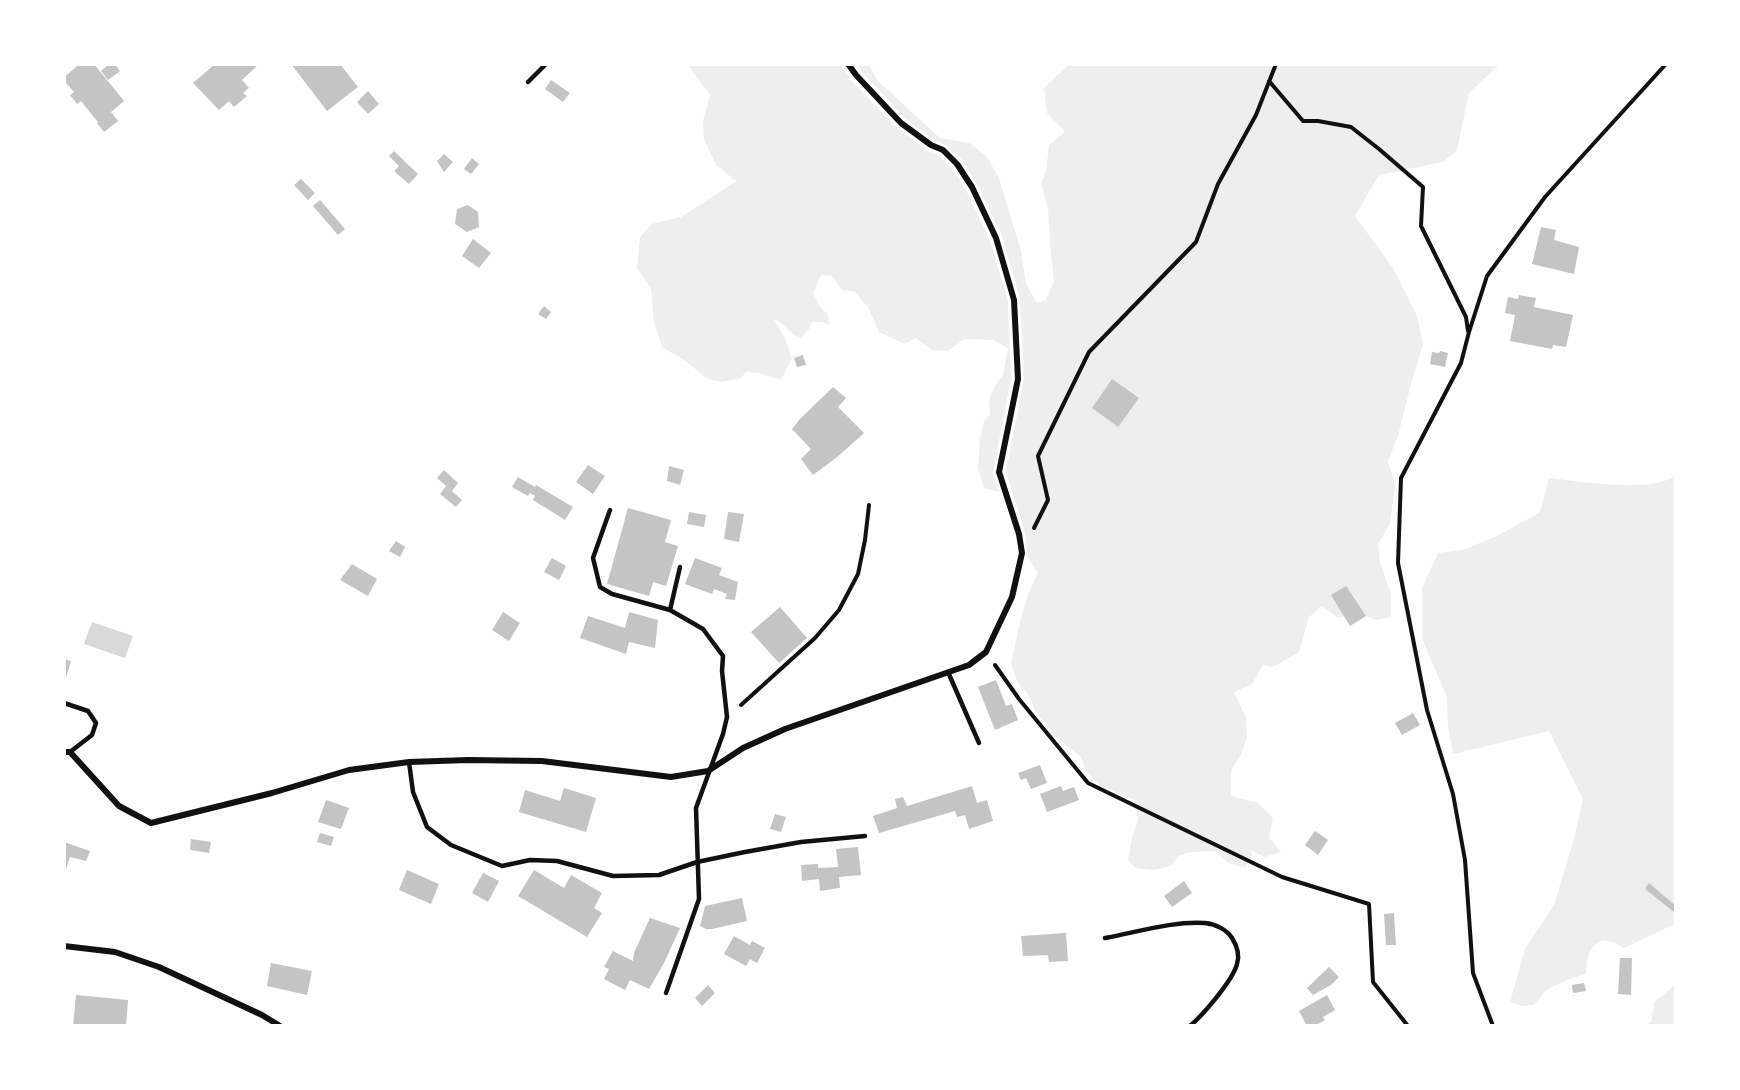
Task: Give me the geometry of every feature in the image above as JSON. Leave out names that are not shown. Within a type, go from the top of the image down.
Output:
[{"type":"street","points":[[67,752],[119,806],[151,823],[272,793],[349,770],[409,762],[542,761],[671,777],[708,771],[743,748],[785,729],[969,665],[986,652],[1012,597],[1022,553],[999,472],[1018,379],[1014,300],[996,238],[972,187],[957,164],[943,150],[931,145],[901,123],[848,64]]},
{"type":"street","points":[[64,946],[115,952],[159,967],[280,1026]]},
{"type":"lane","points":[[528,82],[546,64]]},
{"type":"lane","points":[[610,510],[593,558],[600,587],[612,594],[670,610],[703,629],[723,656],[722,671],[727,717],[696,808],[699,899],[666,993]]},
{"type":"lane","points":[[670,610],[680,567]]},
{"type":"lane","points":[[948,672],[978,743]]},
{"type":"lane","points":[[64,703],[88,711],[96,723],[92,735],[67,752]]},
{"type":"lane","points":[[409,762],[413,792],[427,827],[451,845],[502,866],[530,860],[557,861],[613,876],[659,876],[697,862],[801,842],[865,836]]},
{"type":"lane","points":[[1106,938],[1180,924],[1208,923],[1228,931],[1237,947],[1238,964],[1227,983],[1190,1026]]},
{"type":"path","points":[[1022,553],[1048,500],[1038,456],[1089,352],[1196,242],[1218,184],[1256,115],[1276,64]]},
{"type":"path","points":[[1493,1026],[1473,973],[1465,860],[1453,794],[1427,710],[1398,563],[1401,478],[1461,363],[1468,332],[1487,276],[1545,197],[1666,64]]},
{"type":"path","points":[[1268,81],[1303,121],[1318,121],[1351,127],[1423,187],[1421,226],[1466,317],[1468,332]]},
{"type":"path","points":[[727,717],[815,638],[839,610],[858,574],[866,540],[869,505]]},
{"type":"path","points":[[986,652],[1019,699],[1089,783],[1282,877],[1369,904],[1373,982],[1407,1026]]},
{"type":"shaded area","points":[[688,65],[840,65],[851,80],[896,127],[928,151],[939,156],[952,168],[966,190],[990,241],[1008,301],[1011,378],[993,473],[999,492],[984,488],[978,468],[980,438],[984,421],[990,414],[989,399],[1003,375],[1008,348],[993,340],[965,339],[948,351],[932,350],[916,338],[905,344],[879,332],[868,307],[855,292],[842,290],[832,276],[821,275],[813,293],[819,305],[828,315],[830,325],[812,322],[801,338],[774,319],[792,358],[781,380],[759,373],[746,372],[740,379],[720,382],[706,378],[687,362],[662,347],[654,322],[651,289],[637,268],[640,237],[652,224],[681,217],[736,181],[716,165],[704,139],[703,121],[710,95]]},
{"type":"shaded area","points":[[856,65],[869,65],[878,81],[940,138],[970,143],[987,157],[999,178],[1021,251],[1026,284],[1037,303],[1046,300],[1054,281],[1048,209],[1041,183],[1046,172],[1049,145],[1065,132],[1047,113],[1044,88],[1068,65],[1499,65],[1469,93],[1457,150],[1443,162],[1379,175],[1355,216],[1393,268],[1417,316],[1423,344],[1398,436],[1388,461],[1395,485],[1390,524],[1378,544],[1380,562],[1391,594],[1391,617],[1376,620],[1358,613],[1338,618],[1322,606],[1309,617],[1299,652],[1273,667],[1263,665],[1252,684],[1234,692],[1246,717],[1247,738],[1231,771],[1231,796],[1258,803],[1273,818],[1269,837],[1281,852],[1265,857],[1251,850],[1252,856],[1245,868],[1228,863],[1216,851],[1191,852],[1178,856],[1171,866],[1154,870],[1135,868],[1128,860],[1138,819],[1135,800],[1100,785],[1086,771],[1081,757],[1055,736],[1035,711],[1028,694],[1018,683],[1011,664],[1028,594],[1038,573],[1027,555],[1025,532],[1006,472],[1024,379],[1020,299],[1002,236],[977,184],[962,160],[946,145],[934,140],[905,118]]},
{"type":"shaded area","points":[[1675,475],[1675,924],[1624,948],[1602,940],[1593,947],[1589,954],[1586,974],[1546,990],[1534,1005],[1521,1006],[1510,1002],[1525,949],[1554,905],[1574,839],[1583,799],[1549,731],[1453,754],[1448,727],[1447,697],[1422,639],[1422,588],[1438,553],[1463,550],[1497,536],[1540,512],[1549,478],[1634,485],[1665,481]]},
{"type":"shaded area","points":[[92,622],[133,636],[125,658],[84,644]]},
{"type":"shaded area","points":[[1675,985],[1675,1025],[1646,1025],[1651,1022],[1654,1002]]},
{"type":"building","points":[[80,64],[94,64],[124,101],[111,112],[118,121],[104,132],[81,101],[77,104],[70,95],[74,92],[64,81],[64,77]]},
{"type":"building","points":[[109,64],[115,64],[120,71],[108,80],[101,71]]},
{"type":"building","points":[[215,64],[259,64],[242,80],[249,88],[243,93],[247,96],[234,107],[229,101],[219,110],[193,83]]},
{"type":"building","points":[[291,64],[340,64],[358,87],[327,111]]},
{"type":"building","points":[[551,80],[570,93],[563,102],[545,89]]},
{"type":"building","points":[[368,91],[379,104],[368,114],[357,102]]},
{"type":"building","points":[[394,151],[418,174],[409,184],[394,171],[399,166],[389,156]]},
{"type":"building","points":[[444,154],[453,162],[444,172],[437,161]]},
{"type":"building","points":[[472,158],[479,164],[471,174],[464,169]]},
{"type":"building","points":[[301,179],[315,193],[308,200],[294,185]]},
{"type":"building","points":[[320,200],[345,229],[338,235],[313,206]]},
{"type":"building","points":[[468,205],[478,212],[479,227],[467,232],[455,224],[457,209]]},
{"type":"building","points":[[1541,227],[1556,230],[1554,240],[1579,247],[1574,274],[1532,264]]},
{"type":"building","points":[[473,239],[491,253],[479,268],[462,256]]},
{"type":"building","points":[[1519,295],[1536,298],[1534,307],[1573,315],[1566,347],[1553,345],[1552,349],[1510,341],[1515,315],[1505,313],[1508,297],[1518,299]]},
{"type":"building","points":[[544,306],[551,312],[546,319],[538,314]]},
{"type":"building","points":[[1440,351],[1448,353],[1445,367],[1430,364],[1432,352],[1439,353]]},
{"type":"building","points":[[803,355],[806,365],[797,367],[794,358]]},
{"type":"building","points":[[1112,379],[1139,398],[1118,427],[1092,408]]},
{"type":"building","points":[[833,387],[846,398],[838,407],[864,433],[813,475],[801,459],[811,449],[792,429]]},
{"type":"building","points":[[588,465],[605,476],[593,494],[576,482]]},
{"type":"building","points":[[669,466],[684,470],[680,485],[667,481]]},
{"type":"building","points":[[444,470],[458,483],[452,491],[437,478]]},
{"type":"building","points":[[518,477],[573,507],[565,520],[533,500],[535,496],[530,493],[528,496],[512,487]]},
{"type":"building","points":[[446,486],[462,500],[456,507],[440,494]]},
{"type":"building","points":[[628,508],[671,520],[665,542],[678,546],[666,586],[653,582],[649,596],[607,584]]},
{"type":"building","points":[[689,512],[706,515],[704,527],[687,524]]},
{"type":"building","points":[[728,512],[744,514],[739,542],[724,539]]},
{"type":"building","points":[[396,541],[405,547],[400,557],[389,551]]},
{"type":"building","points":[[552,558],[566,566],[559,580],[544,572]]},
{"type":"building","points":[[695,558],[722,568],[719,575],[738,582],[735,600],[725,599],[727,594],[714,589],[712,594],[685,584]]},
{"type":"building","points":[[352,564],[377,579],[368,596],[340,580]]},
{"type":"building","points":[[1346,586],[1366,616],[1350,626],[1331,595]]},
{"type":"building","points":[[780,607],[807,638],[779,663],[751,632]]},
{"type":"building","points":[[503,612],[520,623],[509,641],[492,630]]},
{"type":"building","points":[[629,612],[658,620],[655,648],[629,642],[626,654],[580,638],[588,616],[625,628]]},
{"type":"building","points":[[64,659],[71,661],[65,682],[64,682]]},
{"type":"building","points":[[996,680],[1006,706],[1012,704],[1018,720],[995,730],[978,687]]},
{"type":"building","points":[[1413,713],[1420,725],[1402,735],[1395,723]]},
{"type":"building","points":[[1040,765],[1047,783],[1031,789],[1026,778],[1021,780],[1018,773]]},
{"type":"building","points":[[972,786],[977,803],[987,800],[993,821],[969,829],[965,815],[957,817],[955,811],[879,833],[873,816],[897,808],[895,799],[903,797],[907,806]]},
{"type":"building","points":[[1061,786],[1063,791],[1074,787],[1079,800],[1047,812],[1040,794]]},
{"type":"building","points":[[564,788],[596,798],[586,832],[519,812],[525,790],[560,801]]},
{"type":"building","points":[[326,800],[349,808],[341,829],[318,822]]},
{"type":"building","points":[[775,814],[786,817],[781,832],[770,829]]},
{"type":"building","points":[[1315,831],[1328,840],[1318,855],[1305,845]]},
{"type":"building","points":[[320,833],[334,837],[331,846],[317,842]]},
{"type":"building","points":[[191,839],[211,842],[209,853],[190,850]]},
{"type":"building","points":[[64,842],[90,851],[86,861],[70,857],[65,873]]},
{"type":"building","points":[[858,847],[861,875],[839,877],[840,888],[820,891],[819,879],[802,881],[801,865],[818,864],[818,868],[838,867],[836,849]]},
{"type":"building","points":[[407,870],[439,884],[431,904],[399,890]]},
{"type":"building","points":[[534,870],[564,888],[571,875],[602,893],[594,908],[602,913],[587,937],[518,896]]},
{"type":"building","points":[[483,873],[499,881],[488,902],[472,893]]},
{"type":"building","points":[[1184,881],[1192,893],[1172,907],[1164,896]]},
{"type":"building","points":[[1649,883],[1676,906],[1674,912],[1645,889]]},
{"type":"building","points":[[742,898],[747,921],[712,929],[700,926],[705,906]]},
{"type":"building","points":[[1394,913],[1396,945],[1386,945],[1384,914]]},
{"type":"building","points":[[650,918],[680,928],[649,989],[630,980],[625,990],[604,979],[609,969],[604,967],[613,951],[633,961],[634,953]]},
{"type":"building","points":[[1066,933],[1068,961],[1049,962],[1048,955],[1023,956],[1021,936]]},
{"type":"building","points":[[734,936],[750,945],[752,941],[765,948],[757,963],[750,959],[746,966],[724,954]]},
{"type":"building","points":[[1620,958],[1632,958],[1631,995],[1618,994]]},
{"type":"building","points":[[271,963],[312,971],[307,995],[267,986]]},
{"type":"building","points":[[1329,967],[1339,977],[1331,985],[1313,995],[1307,988]]},
{"type":"building","points":[[1584,983],[1586,991],[1573,993],[1572,985]]},
{"type":"building","points":[[708,985],[715,993],[702,1006],[695,998]]},
{"type":"building","points":[[76,995],[128,1000],[126,1026],[73,1026]]},
{"type":"building","points":[[1327,995],[1335,1010],[1323,1017],[1325,1020],[1315,1026],[1307,1026],[1299,1011]]}]
